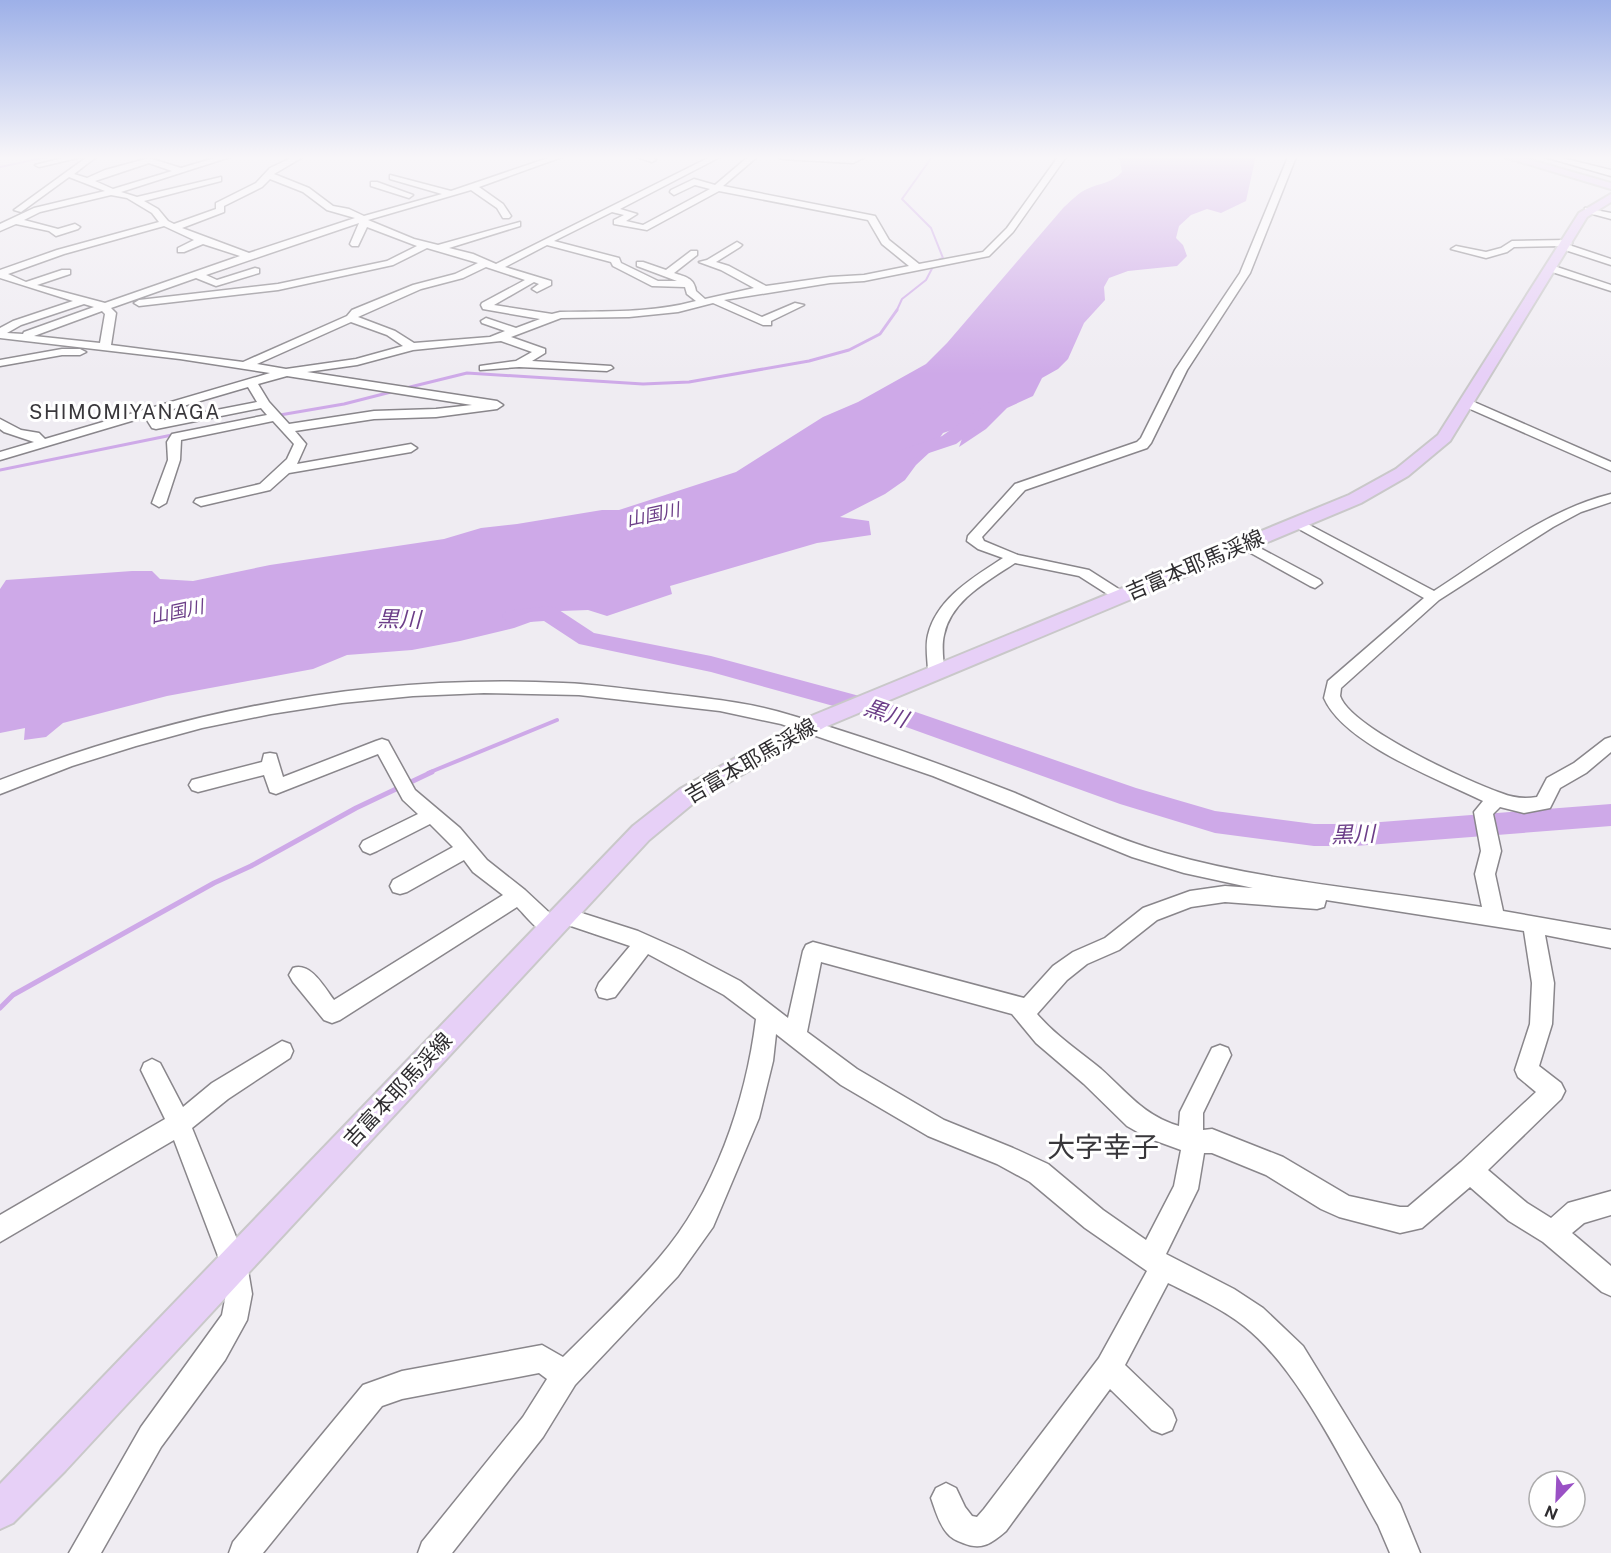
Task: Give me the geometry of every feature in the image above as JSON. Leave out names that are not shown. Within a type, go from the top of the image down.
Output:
[{"type":"main road","name":"吉富本耶馬渓線","points":[[3,1499],[234,1264],[641,833],[688,795],[813,724],[1368,493],[1406,471],[1444,438],[1576,229]]},
{"type":"street","points":[[52,229],[56,233],[67,229]]},
{"type":"street","points":[[0,275],[35,258],[84,251],[155,229]]},
{"type":"street","points":[[180,229],[203,240],[272,263]]},
{"type":"street","points":[[0,344],[251,255],[332,229]]},
{"type":"street","points":[[354,244],[359,229]]},
{"type":"street","points":[[371,229],[389,250]]},
{"type":"street","points":[[439,248],[499,229]]},
{"type":"street","points":[[246,365],[351,318],[356,312],[417,286],[490,266],[572,229]]},
{"type":"street","points":[[876,229],[885,243],[918,268]]},
{"type":"street","points":[[0,275],[27,286],[107,307],[278,287],[389,250],[426,245],[470,256],[535,284],[486,305],[487,307],[551,317],[657,312],[764,289],[864,278],[918,268],[986,254],[1010,229]]},
{"type":"street","points":[[1120,596],[1084,573],[1013,558],[1005,552],[982,548],[974,541],[975,536],[1020,487],[1142,445],[1147,440],[1181,370],[1245,273],[1263,229]]},
{"type":"street","points":[[181,250],[203,240]]},
{"type":"street","points":[[546,242],[616,260],[616,264],[656,284],[690,284]]},
{"type":"street","points":[[1456,249],[1486,255],[1504,250],[1512,244],[1566,245],[1611,262]]},
{"type":"street","points":[[389,250],[426,245]]},
{"type":"street","points":[[737,245],[707,262],[725,267],[764,289]]},
{"type":"street","points":[[668,273],[694,253]]},
{"type":"street","points":[[640,264],[684,279],[690,284],[692,292],[709,301],[765,322],[799,305]]},
{"type":"street","points":[[1550,268],[1611,288]]},
{"type":"street","points":[[198,275],[216,283],[255,271]]},
{"type":"street","points":[[12,291],[65,276]]},
{"type":"street","points":[[131,286],[146,293]]},
{"type":"street","points":[[0,333],[16,323],[84,301]]},
{"type":"street","points":[[107,307],[111,314],[111,346]]},
{"type":"street","points":[[0,456],[291,371],[357,362],[412,347],[472,344],[518,332],[551,317]]},
{"type":"street","points":[[351,318],[391,333],[412,347]]},
{"type":"street","points":[[486,321],[518,332]]},
{"type":"street","points":[[224,362],[300,332]]},
{"type":"street","points":[[0,333],[291,371],[496,405],[436,413],[374,415],[287,428]]},
{"type":"street","points":[[501,337],[541,351]]},
{"type":"street","points":[[4,364],[62,352],[91,353],[111,346]]},
{"type":"street","points":[[519,364],[544,348],[556,350]]},
{"type":"street","points":[[484,368],[519,364],[607,368]]},
{"type":"street","points":[[201,502],[265,487],[300,451],[300,444],[264,404],[251,383]]},
{"type":"street","points":[[1465,402],[1611,467]]},
{"type":"street","points":[[149,413],[156,425],[264,404]]},
{"type":"street","points":[[159,503],[174,460],[173,442],[176,437],[277,417]]},
{"type":"street","points":[[0,423],[8,430],[35,436],[43,444]]},
{"type":"street","points":[[283,470],[411,447]]},
{"type":"street","points":[[1611,498],[1576,509],[1548,524],[1434,597],[1334,685],[1331,693],[1333,700],[1346,716],[1371,735],[1496,799],[1524,806],[1543,803],[1553,783],[1580,768],[1611,743]]},
{"type":"street","points":[[1295,524],[1434,597]]},
{"type":"street","points":[[1245,544],[1315,583]]},
{"type":"street","points":[[936,673],[936,634],[943,615],[980,580],[1013,558]]},
{"type":"street","points":[[0,787],[99,751],[208,722],[322,700],[397,692],[514,688],[588,690],[702,704],[813,724],[1113,841],[1209,872],[1494,917],[1611,939]]},
{"type":"street","points":[[198,785],[271,763],[276,787],[382,745],[409,795],[453,833],[480,866],[518,896],[557,921],[645,943],[732,988],[767,1017],[849,1077],[936,1128],[1005,1156],[1039,1173],[1094,1219],[1156,1262],[1225,1298],[1254,1317],[1293,1356],[1389,1515],[1405,1553]]},
{"type":"street","points":[[1494,917],[1485,874],[1491,850],[1483,813],[1496,799]]},
{"type":"street","points":[[370,846],[432,815]]},
{"type":"street","points":[[400,886],[466,849]]},
{"type":"street","points":[[1173,862],[1173,869],[1225,894]]},
{"type":"street","points":[[795,1037],[813,951],[1028,1009],[1060,973],[1080,958],[1112,944],[1150,914],[1190,899],[1225,894],[1326,901],[1348,900],[1349,895]]},
{"type":"street","points":[[300,975],[332,1013],[518,896]]},
{"type":"street","points":[[1019,1006],[1027,1019],[1059,1052],[1092,1077],[1136,1118],[1170,1137],[1194,1142],[1212,1141],[1274,1166],[1330,1200],[1348,1208],[1400,1220],[1413,1219],[1470,1171],[1553,1091],[1526,1070],[1541,1024],[1543,993],[1533,924]]},
{"type":"street","points":[[607,990],[645,943]]},
{"type":"street","points":[[433,1553],[533,1427],[564,1376],[669,1267],[704,1218],[747,1118],[762,1061],[767,1017]]},
{"type":"street","points":[[0,1229],[179,1124],[220,1090],[282,1051]]},
{"type":"street","points":[[946,1498],[955,1522],[969,1532],[982,1532],[995,1520],[1109,1368],[1186,1189],[1194,1142],[1190,1124],[1192,1112],[1220,1055]]},
{"type":"street","points":[[84,1553],[151,1437],[215,1350],[234,1320],[239,1294],[234,1264],[179,1124],[152,1070]]},
{"type":"street","points":[[1470,1171],[1518,1212],[1552,1233],[1611,1283]]},
{"type":"street","points":[[1552,1233],[1577,1212],[1611,1203]]},
{"type":"street","points":[[244,1553],[374,1395],[402,1385],[542,1359],[564,1376]]},
{"type":"street","points":[[1109,1368],[1162,1420]]},
{"type":"water","points":[[1045,229],[1178,229],[1176,238],[1183,245],[1187,256],[1177,266],[1128,271],[1109,278],[1104,287],[1105,300],[1084,323],[1068,359],[1058,369],[1042,378],[1033,396],[1007,408],[986,429],[959,447],[967,425],[943,433],[930,452],[905,480],[885,494],[840,517],[869,521],[871,535],[817,543],[670,586],[672,594],[607,616],[588,610],[561,611],[514,628],[460,641],[412,650],[347,655],[313,669],[167,696],[63,723],[46,737],[24,740],[25,728],[0,733],[0,589],[6,580],[152,571],[160,579],[193,581],[270,565],[444,539],[481,528],[602,510],[619,510],[736,472],[823,417],[858,402],[926,364],[947,343]]},
{"type":"waterway","points":[[897,310],[902,299],[926,280],[936,261],[943,258],[932,229]]},
{"type":"waterway","points":[[406,388],[467,373],[643,384],[689,382],[809,361],[849,350],[880,334],[897,310]]},
{"type":"waterway","points":[[274,416],[344,404],[395,391]]},
{"type":"waterway","name":"山国川","points":[[902,456],[949,440],[994,407]]},
{"type":"waterway","points":[[0,470],[177,434]]},
{"type":"waterway","name":"黒川","points":[[514,616],[548,613],[587,639],[711,664],[904,717],[1130,797],[1215,822],[1314,835],[1355,835],[1611,815]]},
{"type":"waterway","points":[[428,773],[557,720]]},
{"type":"waterway","points":[[0,1008],[13,995],[214,883],[251,866],[356,808],[432,772]]},
{"type":"district","name":"SHIMOMIYANAGA","points":[[125,412]]},
{"type":"district","name":"大字幸子","points":[[1103,1147]]}]
